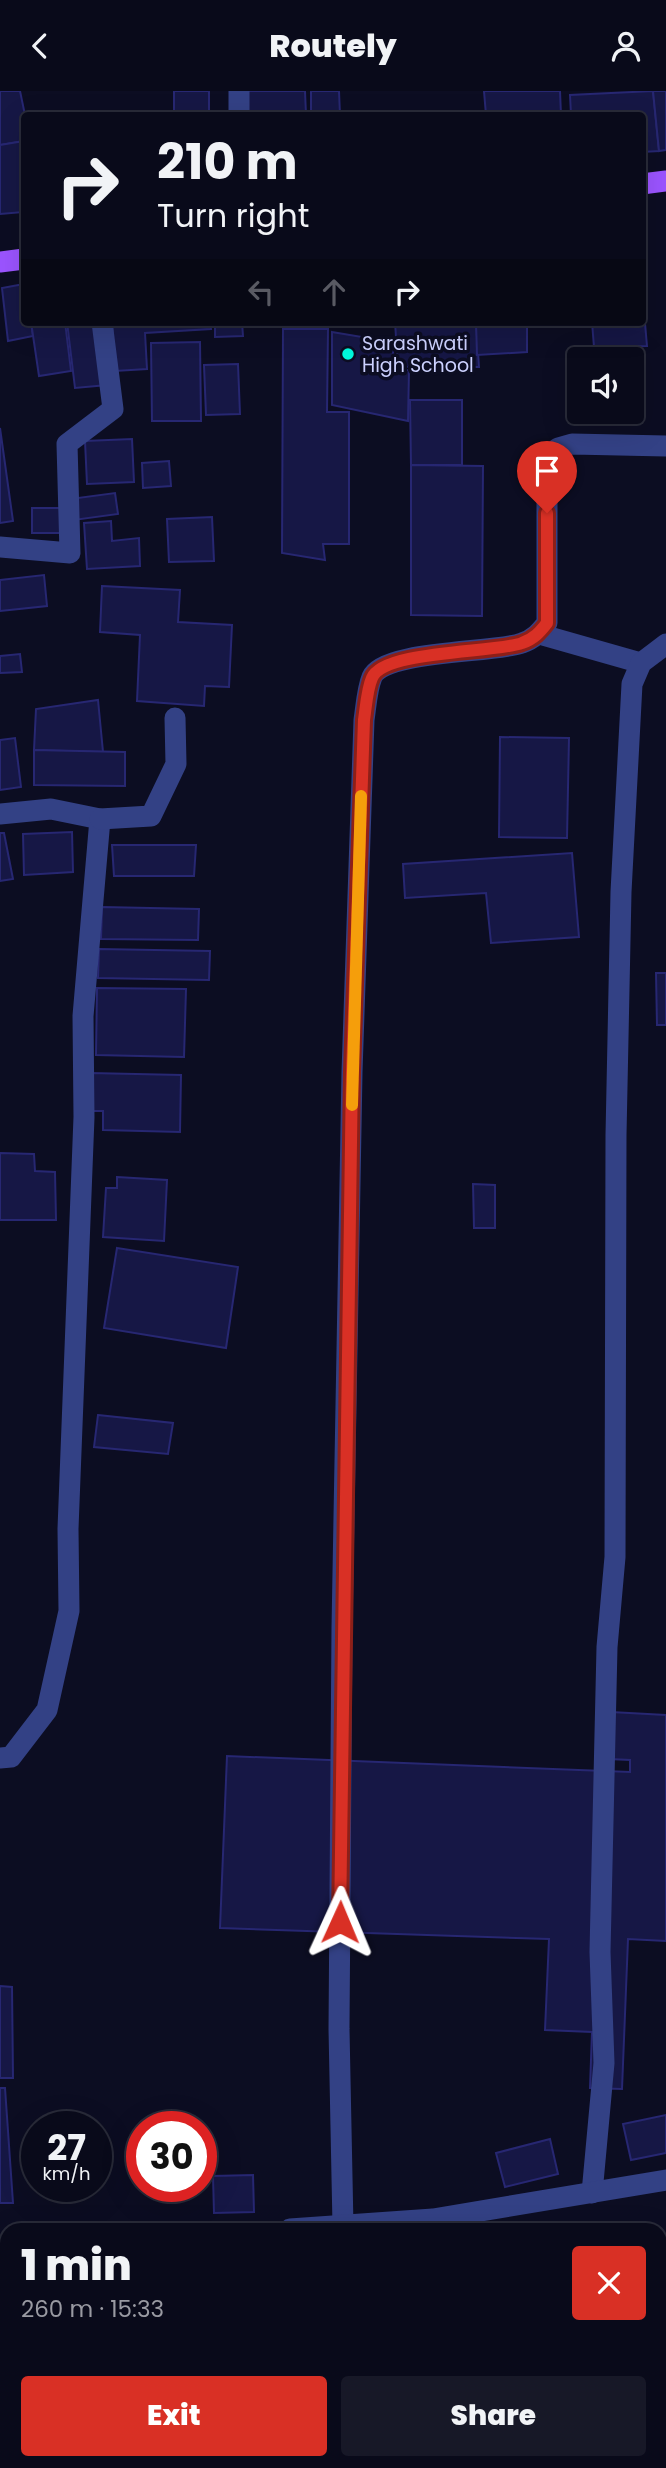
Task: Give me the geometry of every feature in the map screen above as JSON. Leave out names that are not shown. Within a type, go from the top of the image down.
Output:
[{"type":"main road","points":[[646,184],[666,181]]},
{"type":"main road","points":[[0,261],[21,258]]},
{"type":"street","points":[[239,91],[239,112]]},
{"type":"street","points":[[0,547],[70,553],[67,444],[113,409],[103,326]]},
{"type":"street","points":[[343,2223],[339,2029],[342,1628],[350,1323],[352,1072],[364,720],[372,677],[380,667],[437,654],[521,644],[539,634],[547,623],[547,459],[558,448],[572,444],[666,446]]},
{"type":"street","points":[[539,634],[641,663]]},
{"type":"street","points":[[592,2193],[604,2063],[600,1952],[607,1647],[615,1557],[621,892],[632,684],[641,663],[666,644]]},
{"type":"street","points":[[0,814],[51,809],[100,819],[151,816],[176,764],[175,718]]},
{"type":"street","points":[[0,1758],[11,1757],[47,1710],[69,1611],[68,1528],[84,1130],[83,1016],[100,819]]},
{"type":"street","points":[[373,2223],[433,2219],[666,2180]]},
{"type":"building","points":[[0,91],[20,91],[24,112],[21,112],[21,142],[0,145]]},
{"type":"building","points":[[174,91],[209,91],[209,112],[174,112]]},
{"type":"building","points":[[244,91],[305,91],[306,112],[244,112]]},
{"type":"building","points":[[311,91],[339,91],[340,112],[311,112]]},
{"type":"building","points":[[484,91],[560,91],[561,112],[486,112]]},
{"type":"building","points":[[653,91],[659,151],[646,152],[646,112],[571,112],[570,95]]},
{"type":"building","points":[[653,91],[666,91],[666,150],[659,151]]},
{"type":"building","points":[[21,142],[21,212],[0,214],[0,145]]},
{"type":"building","points":[[21,285],[21,326],[32,326],[33,336],[8,341],[2,288]]},
{"type":"building","points":[[32,326],[65,326],[71,371],[39,376]]},
{"type":"building","points":[[67,326],[100,326],[107,385],[75,388]]},
{"type":"building","points":[[112,326],[211,326],[211,329],[145,333],[147,369],[115,371]]},
{"type":"building","points":[[215,326],[242,326],[243,336],[215,337]]},
{"type":"building","points":[[395,326],[476,326],[479,367],[398,367]]},
{"type":"building","points":[[476,326],[527,326],[527,352],[477,355]]},
{"type":"building","points":[[592,326],[645,326],[647,346],[594,347]]},
{"type":"building","points":[[283,329],[328,329],[327,412],[349,412],[349,544],[323,544],[325,560],[282,553]]},
{"type":"building","points":[[332,332],[392,342],[395,370],[409,370],[408,421],[332,405]]},
{"type":"building","points":[[200,342],[201,421],[152,421],[151,343]]},
{"type":"building","points":[[238,364],[240,414],[206,415],[204,365]]},
{"type":"building","points":[[410,400],[462,400],[462,465],[411,465]]},
{"type":"building","points":[[0,428],[13,521],[0,523]]},
{"type":"building","points":[[132,439],[134,482],[87,484],[85,441]]},
{"type":"building","points":[[169,461],[171,486],[143,488],[142,463]]},
{"type":"building","points":[[411,465],[483,466],[482,616],[411,615]]},
{"type":"building","points":[[115,493],[118,514],[74,520],[70,499]]},
{"type":"building","points":[[32,508],[60,508],[60,533],[32,533]]},
{"type":"building","points":[[212,517],[214,561],[169,562],[167,519]]},
{"type":"building","points":[[111,521],[112,541],[139,538],[140,566],[87,569],[84,523]]},
{"type":"building","points":[[44,575],[47,606],[0,611],[0,580]]},
{"type":"building","points":[[102,586],[180,590],[178,622],[232,625],[229,687],[205,686],[204,706],[137,701],[140,635],[100,632]]},
{"type":"building","points":[[20,654],[22,672],[0,673],[0,656]]},
{"type":"building","points":[[98,700],[103,752],[34,750],[36,709]]},
{"type":"building","points":[[500,737],[569,738],[567,838],[499,837]]},
{"type":"building","points":[[15,738],[21,787],[0,790],[0,740]]},
{"type":"building","points":[[34,750],[125,752],[125,786],[34,785]]},
{"type":"building","points":[[72,832],[73,872],[24,875],[23,834]]},
{"type":"building","points":[[0,833],[4,833],[13,879],[0,881]]},
{"type":"building","points":[[112,845],[196,845],[194,876],[114,876]]},
{"type":"building","points":[[572,853],[579,937],[491,943],[486,893],[405,898],[403,864]]},
{"type":"building","points":[[102,907],[199,909],[198,940],[101,939]]},
{"type":"building","points":[[99,949],[210,951],[209,980],[98,978]]},
{"type":"building","points":[[656,973],[666,973],[666,1025],[657,1025]]},
{"type":"building","points":[[97,988],[186,989],[184,1057],[96,1055]]},
{"type":"building","points":[[90,1073],[181,1075],[180,1132],[103,1130],[103,1111],[89,1111]]},
{"type":"building","points":[[0,1153],[34,1154],[35,1171],[55,1172],[56,1220],[0,1220]]},
{"type":"building","points":[[117,1177],[167,1180],[164,1241],[103,1237],[106,1188],[117,1188]]},
{"type":"building","points":[[473,1184],[495,1185],[495,1228],[474,1228]]},
{"type":"building","points":[[117,1248],[238,1267],[226,1348],[104,1328]]},
{"type":"building","points":[[98,1415],[173,1423],[168,1454],[94,1447]]},
{"type":"building","points":[[611,1712],[666,1715],[666,1941],[628,1939],[622,2089],[590,2088],[592,2032],[545,2030],[549,1939],[220,1928],[227,1756],[630,1772],[630,1760],[609,1759]]},
{"type":"building","points":[[0,1986],[12,1987],[13,2078],[0,2078]]},
{"type":"building","points":[[0,2088],[5,2088],[13,2203],[0,2203]]},
{"type":"building","points":[[666,2115],[666,2153],[631,2160],[623,2124]]},
{"type":"building","points":[[550,2139],[558,2174],[505,2187],[496,2153]]},
{"type":"building","points":[[253,2175],[254,2212],[214,2213],[214,2202],[217,2202],[217,2176]]},
{"type":"slow traffic","points":[[352,1105],[361,796]]},
{"type":"place","name":"Sarashwati High School","points":[[348,354]]},
{"type":"route","points":[[340,1922],[342,1628],[350,1323],[352,1072],[364,720],[372,677],[380,667],[437,654],[521,644],[539,634],[547,623],[547,513]]}]
